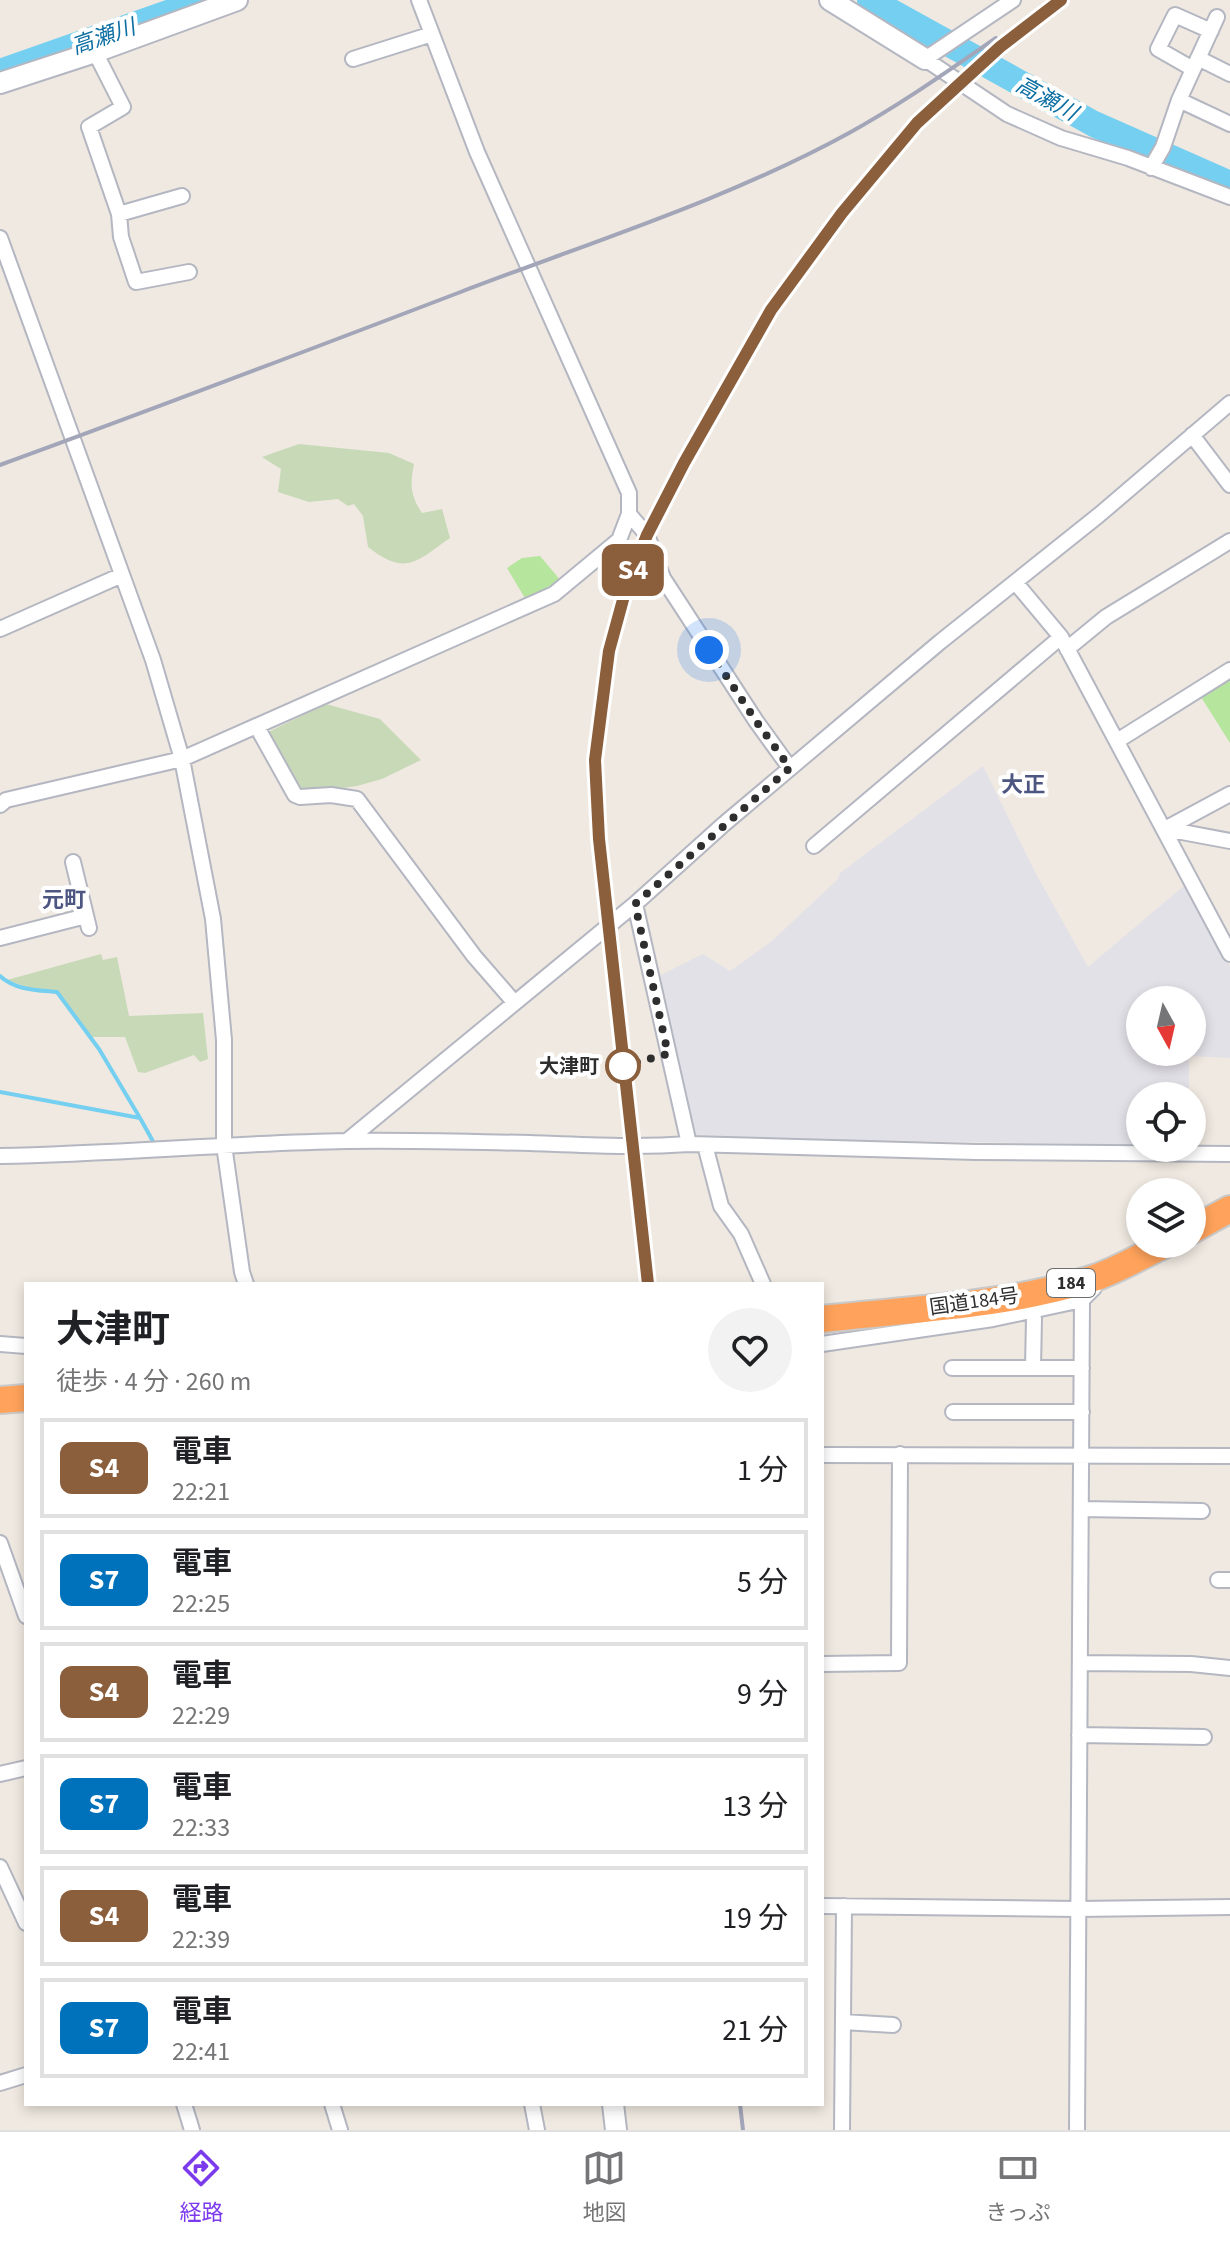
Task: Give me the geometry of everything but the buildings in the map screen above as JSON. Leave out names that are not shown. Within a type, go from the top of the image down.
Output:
[{"type":"highway","points":[[1206,1222],[1230,1209]]},
{"type":"highway","name":"国道184号","points":[[824,1319],[970,1304],[1025,1294],[1096,1277],[1136,1258]]},
{"type":"highway","points":[[0,1400],[24,1398]]},
{"type":"street","points":[[2,798],[182,759],[554,594],[619,540],[629,514],[629,493],[477,152],[419,0]]},
{"type":"street","points":[[830,0],[1007,114],[1061,138],[1230,197]]},
{"type":"street","points":[[925,59],[1013,0]]},
{"type":"street","points":[[0,83],[95,52],[223,2]]},
{"type":"street","points":[[1151,168],[1163,147],[1179,100],[1196,64],[1214,24],[1175,15],[1158,49],[1196,64],[1230,74]]},
{"type":"street","points":[[353,59],[432,34]]},
{"type":"street","points":[[95,52],[123,107],[89,127],[119,214],[121,237],[136,282],[189,272]]},
{"type":"street","points":[[1179,100],[1230,124]]},
{"type":"street","points":[[119,214],[182,196]]},
{"type":"street","points":[[0,238],[153,660],[182,759],[213,919],[224,1040],[224,1145],[245,1282]]},
{"type":"street","points":[[347,1141],[635,904],[790,768],[1099,515],[1230,403]]},
{"type":"street","points":[[1192,435],[1230,485]]},
{"type":"street","points":[[629,514],[647,535],[663,578],[790,768]]},
{"type":"street","points":[[814,846],[1064,643],[1230,541]]},
{"type":"street","points":[[0,629],[122,575]]},
{"type":"street","points":[[1015,582],[1064,643],[1230,954]]},
{"type":"street","points":[[1117,741],[1230,670]]},
{"type":"street","points":[[257,727],[295,795],[357,799],[474,956],[514,1002]]},
{"type":"street","points":[[1165,829],[1230,794]]},
{"type":"street","points":[[1165,829],[1230,841]]},
{"type":"street","points":[[0,938],[88,922],[73,862]]},
{"type":"street","points":[[635,904],[689,1144]]},
{"type":"street","points":[[0,1156],[83,1155],[224,1145],[347,1141],[641,1148],[689,1144],[976,1152],[1230,1154]]},
{"type":"street","points":[[705,1145],[721,1206],[741,1234],[762,1282]]},
{"type":"street","points":[[824,1344],[993,1319],[1082,1300],[1094,1288],[1096,1277]]},
{"type":"street","points":[[1077,2130],[1082,1300]]},
{"type":"street","points":[[1033,1368],[1034,1318]]},
{"type":"street","points":[[0,1344],[24,1346]]},
{"type":"street","points":[[952,1368],[1082,1368]]},
{"type":"street","points":[[953,1412],[1082,1412]]},
{"type":"street","points":[[824,1664],[899,1663],[900,1454]]},
{"type":"street","points":[[824,1455],[1230,1456]]},
{"type":"street","points":[[1081,1509],[1202,1511]]},
{"type":"street","points":[[0,1543],[24,1610]]},
{"type":"street","points":[[1080,1663],[1191,1664],[1230,1668]]},
{"type":"street","points":[[1079,1735],[1204,1737]]},
{"type":"street","points":[[0,1774],[24,1768]]},
{"type":"street","points":[[0,1867],[24,1919]]},
{"type":"street","points":[[824,1906],[1230,1907]]},
{"type":"street","points":[[842,2130],[844,1906]]},
{"type":"street","points":[[843,2022],[893,2025]]},
{"type":"street","points":[[0,2083],[24,2076]]},
{"type":"street","points":[[185,2106],[192,2130]]},
{"type":"street","points":[[333,2106],[340,2130]]},
{"type":"street","points":[[532,2106],[537,2130]]},
{"type":"street","points":[[613,2106],[616,2130]]},
{"type":"shaded area","points":[[983,766],[1035,872],[1088,967],[1186,884],[1230,966],[1230,1058],[1206,1057],[1206,986],[1126,986],[1126,1066],[1189,1066],[1189,1082],[1126,1082],[1126,1145],[693,1137],[659,976],[703,954],[730,971],[772,941],[838,879],[840,873]]},
{"type":"green space","points":[[299,444],[389,453],[414,464],[412,484],[415,501],[422,513],[442,509],[450,538],[420,559],[402,563],[392,561],[368,547],[363,516],[354,504],[348,506],[338,499],[309,502],[278,492],[281,469],[262,457]]},
{"type":"green space","points":[[540,556],[562,582],[526,600],[507,568],[522,558]]},
{"type":"green space","points":[[1230,679],[1230,743],[1201,697]]},
{"type":"green space","points":[[326,704],[380,719],[421,760],[382,779],[357,786],[298,794],[264,734]]},
{"type":"green space","points":[[101,954],[103,960],[117,957],[129,1016],[203,1013],[208,1059],[200,1062],[194,1055],[145,1073],[138,1072],[125,1037],[92,1037],[57,991],[29,988],[7,980]]},
{"type":"waterway","name":"高瀬川","points":[[0,72],[205,0]]},
{"type":"waterway","name":"高瀬川","points":[[870,0],[1094,124],[1230,184]]},
{"type":"waterway","points":[[0,976],[19,987],[57,992],[99,1049],[140,1118]]},
{"type":"waterway","points":[[0,1092],[140,1118],[155,1145]]},
{"type":"railway","points":[[648,1282],[599,839],[595,760],[609,651],[627,585],[647,535],[684,463],[771,310],[842,213],[917,123],[1000,47],[1061,0]]},
{"type":"railway","points":[[0,465],[755,179],[868,122],[996,38]]},
{"type":"railway","points":[[740,2106],[743,2130]]},
{"type":"train","name":"S4","points":[[648,1282],[599,839],[595,760],[609,651],[627,585],[647,535],[684,463],[771,310],[842,213],[917,123],[1000,47],[1061,0]]},
{"type":"place","name":"大津町","points":[[623,1066]]},
{"type":"district","name":"大正","points":[[1023,784]]},
{"type":"district","name":"元町","points":[[64,899]]},
{"type":"route","points":[[623,1066],[668,1054],[635,904],[790,768],[709,650]]}]
